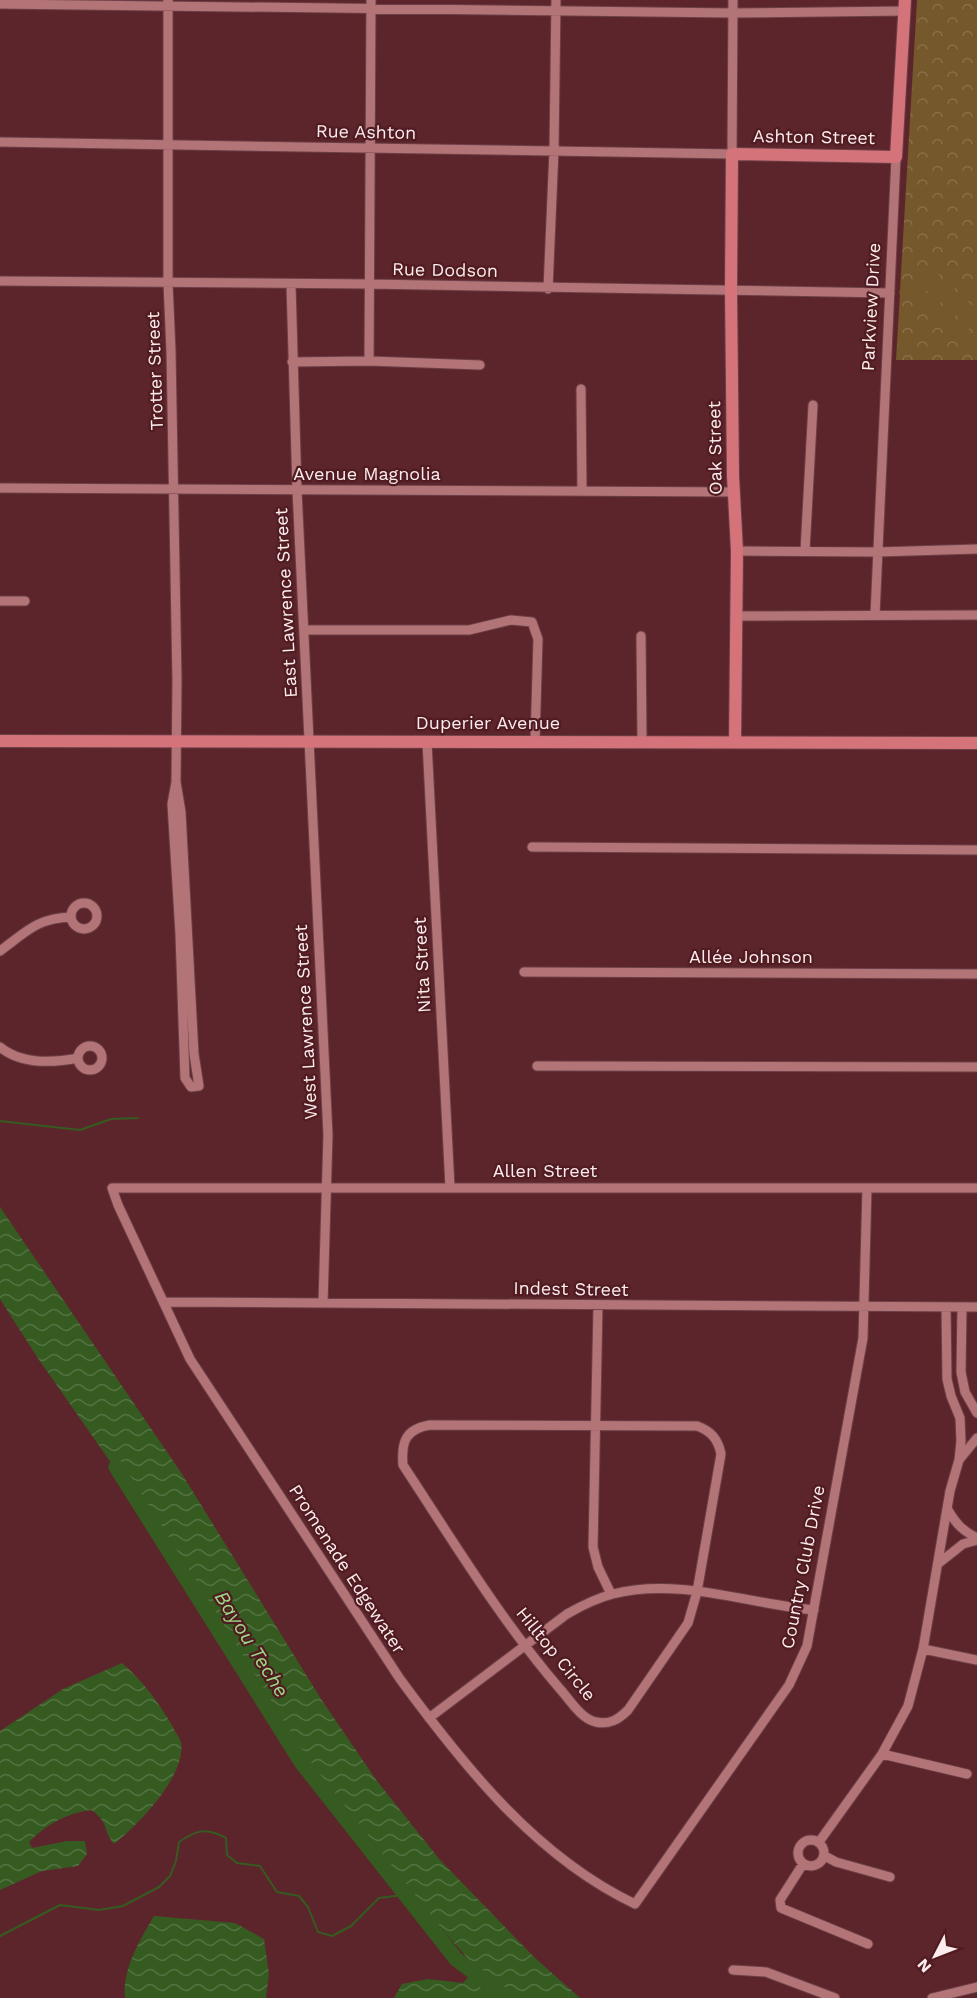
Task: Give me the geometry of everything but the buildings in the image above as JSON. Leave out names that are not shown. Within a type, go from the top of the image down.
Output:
[{"type":"main road","name":"Parkview Drive","points":[[897,157],[905,6]]},
{"type":"main road","name":"Ashton Street","points":[[732,154],[897,157]]},
{"type":"main road","name":"Oak Street","points":[[732,154],[730,290],[737,551],[735,742]]},
{"type":"main road","name":"Duperier Avenue","points":[[0,741],[977,742]]},
{"type":"street","points":[[732,154],[733,0]]},
{"type":"street","name":"Trotter Street","points":[[168,3],[168,284],[177,681],[176,782],[172,804],[178,830],[189,1032]]},
{"type":"street","points":[[0,4],[556,5],[733,13],[905,6]]},
{"type":"street","points":[[369,361],[371,4]]},
{"type":"street","points":[[548,289],[554,150],[556,5]]},
{"type":"street","name":"Rue Ashton","points":[[0,142],[732,154]]},
{"type":"street","name":"Parkview Drive","points":[[875,615],[897,157]]},
{"type":"street","name":"Rue Dodson","points":[[0,281],[369,284],[548,289],[890,293]]},
{"type":"street","name":"East Lawrence Street","points":[[291,285],[292,362],[308,740]]},
{"type":"street","points":[[292,362],[369,361],[480,365]]},
{"type":"street","points":[[581,389],[582,491]]},
{"type":"street","points":[[805,551],[813,405]]},
{"type":"street","name":"Avenue Magnolia","points":[[0,488],[734,492]]},
{"type":"street","points":[[737,551],[877,552],[977,549]]},
{"type":"street","points":[[0,601],[25,601]]},
{"type":"street","points":[[736,616],[977,615]]},
{"type":"street","points":[[304,630],[469,630],[511,620],[532,622],[538,639],[535,741]]},
{"type":"street","points":[[641,636],[642,741]]},
{"type":"street","name":"West Lawrence Street","points":[[308,740],[328,1135],[323,1303]]},
{"type":"street","name":"Nita Street","points":[[427,742],[450,1187]]},
{"type":"street","points":[[532,847],[977,850]]},
{"type":"street","points":[[0,951],[35,925],[53,918],[71,917]]},
{"type":"street","name":"Allée Johnson","points":[[524,972],[977,974]]},
{"type":"street","points":[[189,1032],[199,1086],[191,1087],[185,1078],[189,1032]]},
{"type":"street","points":[[0,1047],[24,1059],[45,1062],[78,1058]]},
{"type":"street","points":[[537,1066],[977,1067]]},
{"type":"street","name":"Allen Street","points":[[112,1188],[977,1188]]},
{"type":"street","name":"Promenade Edgewater","points":[[112,1188],[190,1359],[400,1679],[429,1718],[512,1814],[546,1847],[598,1884],[635,1904]]},
{"type":"street","name":"Country Club Drive","points":[[635,1904],[789,1684],[807,1646],[863,1338],[867,1188]]},
{"type":"street","name":"Indest Street","points":[[164,1302],[977,1307]]},
{"type":"street","points":[[598,1306],[593,1547],[598,1567],[611,1594]]},
{"type":"street","points":[[819,1842],[882,1754],[908,1706],[923,1649],[950,1491],[959,1460],[961,1441],[960,1418],[947,1379],[946,1307]]},
{"type":"street","points":[[960,1418],[977,1413],[965,1392],[961,1372],[962,1307]]},
{"type":"street","name":"Hilltop Circle","points":[[430,1425],[594,1426],[697,1426],[714,1435],[721,1454],[697,1592],[688,1623],[628,1710],[610,1723],[595,1722],[582,1714],[524,1645],[489,1596],[403,1464],[402,1453],[404,1442],[410,1432],[430,1425]]},
{"type":"street","points":[[959,1460],[977,1438]]},
{"type":"street","points":[[948,1510],[963,1531],[977,1539]]},
{"type":"street","points":[[939,1563],[963,1544],[977,1539]]},
{"type":"street","points":[[429,1718],[567,1614],[611,1594],[635,1589],[669,1588],[814,1610]]},
{"type":"street","points":[[923,1649],[977,1660]]},
{"type":"street","points":[[882,1754],[967,1774]]},
{"type":"street","points":[[809,1840],[819,1842],[823,1846],[825,1856],[819,1865],[803,1864],[798,1856],[800,1845],[809,1840]]},
{"type":"street","points":[[825,1856],[836,1862],[890,1877]]},
{"type":"street","points":[[803,1864],[780,1900],[781,1908],[868,1944]]},
{"type":"street","points":[[734,1970],[766,1972],[835,1998]]},
{"type":"street","points":[[932,1998],[977,1987]]},
{"type":"green space","points":[[917,0],[977,0],[977,360],[896,360]]},
{"type":"green space","points":[[930,266],[940,276],[919,299],[909,289]]},
{"type":"green space","points":[[944,278],[955,288],[933,311],[923,302]]},
{"type":"green space","points":[[959,291],[969,301],[948,324],[937,315]]},
{"type":"green space","points":[[973,304],[977,308],[977,320],[962,337],[951,327]]},
{"type":"water","points":[[0,1207],[182,1474],[321,1699],[377,1781],[440,1860],[534,1957],[580,1998],[394,1998],[402,1984],[428,1979],[463,1983],[473,1972],[469,1960],[411,1894],[309,1766],[262,1694],[231,1638],[200,1590],[37,1357],[0,1299]]},
{"type":"water","points":[[122,1663],[150,1693],[168,1718],[180,1741],[181,1756],[176,1770],[158,1799],[114,1844],[101,1819],[91,1810],[66,1817],[50,1825],[29,1842],[32,1848],[67,1841],[85,1841],[87,1854],[78,1866],[42,1871],[0,1890],[0,1731],[63,1689]]},
{"type":"water","points":[[154,1916],[235,1923],[264,1939],[269,1974],[266,1998],[125,1998],[129,1966]]},
{"type":"waterway","points":[[0,1121],[80,1130],[111,1119],[138,1118]]},
{"type":"waterway","name":"Bayou Teche","points":[[116,1467],[301,1762],[456,1959],[507,1998]]},
{"type":"waterway","points":[[0,1936],[60,1905],[99,1910],[123,1906],[159,1887],[170,1876],[176,1861],[179,1842],[202,1831],[213,1832],[226,1838],[227,1855],[237,1863],[260,1866],[277,1892],[299,1896],[308,1907],[318,1932],[332,1936],[351,1926],[379,1898],[411,1894]]}]
